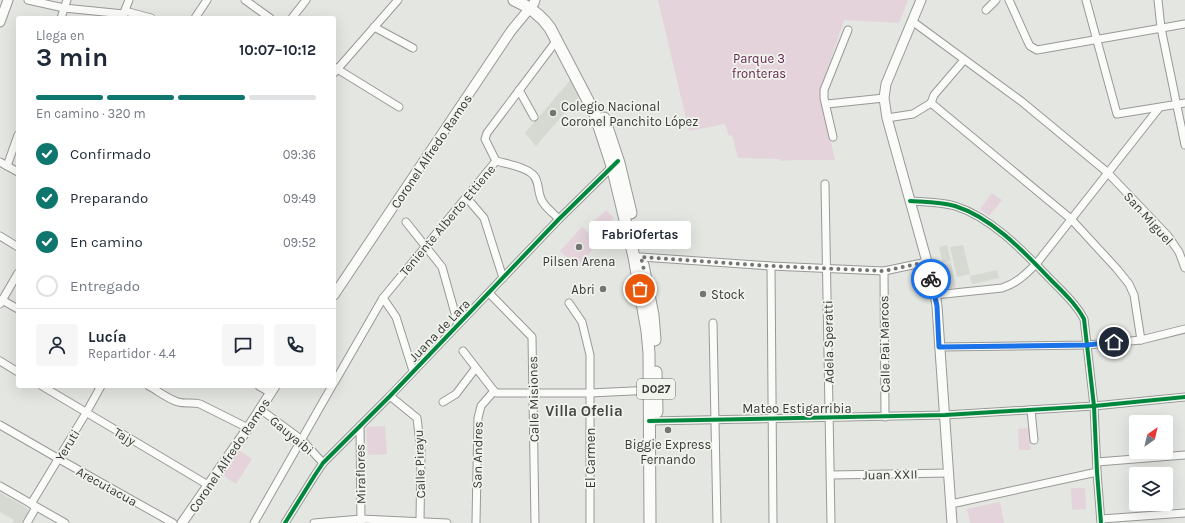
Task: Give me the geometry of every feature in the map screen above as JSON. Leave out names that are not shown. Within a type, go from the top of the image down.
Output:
[{"type":"highway","name":"D027","points":[[514,0],[532,3],[554,21],[601,110],[638,257],[644,288],[653,315],[655,334],[652,390],[657,523]]},
{"type":"highway","name":"D027","points":[[532,3],[557,40],[595,114],[615,163]]},
{"type":"highway","name":"D027","points":[[650,523],[653,421]]},
{"type":"main road","points":[[0,22],[8,0]]},
{"type":"main road","points":[[921,0],[891,70],[886,84],[884,98],[887,118],[935,295],[952,523]]},
{"type":"main road","name":"Coronel Alfredo Ramos","points":[[336,292],[511,31],[532,3]]},
{"type":"main road","name":"Coronel Alfredo Ramos","points":[[182,523],[248,428],[273,389]]},
{"type":"street","points":[[28,0],[64,8],[138,16]]},
{"type":"street","points":[[62,16],[68,0]]},
{"type":"street","points":[[124,14],[129,0]]},
{"type":"street","points":[[196,16],[207,0]]},
{"type":"street","points":[[245,0],[267,16]]},
{"type":"street","points":[[294,16],[306,0]]},
{"type":"street","points":[[336,68],[398,0]]},
{"type":"street","points":[[986,10],[996,0]]},
{"type":"street","points":[[1010,0],[1030,46],[1038,50],[1185,24]]},
{"type":"street","points":[[1086,0],[1116,114],[1185,103]]},
{"type":"street","points":[[1158,0],[1161,28],[1185,145]]},
{"type":"street","name":"San Miguel","points":[[912,21],[1021,101],[1107,172],[1168,236],[1179,252],[1185,268]]},
{"type":"street","points":[[374,27],[413,48]]},
{"type":"street","points":[[833,137],[827,104],[824,98],[824,90],[848,30]]},
{"type":"street","name":"Teniente Alberto Ettiene","points":[[336,375],[383,298],[424,246],[496,161],[489,149],[485,136],[557,40]]},
{"type":"street","points":[[887,118],[913,114],[931,103],[938,91],[964,60]]},
{"type":"street","points":[[336,70],[399,107]]},
{"type":"street","points":[[519,90],[534,117]]},
{"type":"street","points":[[827,104],[884,98]]},
{"type":"street","points":[[931,103],[1071,219],[1117,269],[1129,284],[1134,295],[1141,340]]},
{"type":"street","points":[[935,295],[1002,288],[1019,280],[1036,264],[1107,172],[1159,108]]},
{"type":"street","points":[[16,139],[3,164],[16,171]]},
{"type":"street","points":[[496,161],[527,170],[533,174],[536,178],[541,199],[545,206],[559,219]]},
{"type":"street","name":"Juana de Lara","points":[[285,523],[314,475],[324,463],[559,219],[615,163]]},
{"type":"street","name":"Adela Speratti","points":[[825,184],[831,523]]},
{"type":"street","points":[[466,197],[484,218],[503,278]]},
{"type":"street","points":[[910,202],[955,206],[973,214],[997,229],[1036,264],[1079,310],[1084,319],[1094,406],[1101,521],[1185,513]]},
{"type":"street","points":[[406,222],[442,267],[458,324]]},
{"type":"street","points":[[0,236],[16,246]]},
{"type":"street","points":[[638,257],[771,266],[884,271],[926,262]]},
{"type":"street","points":[[771,266],[773,523]]},
{"type":"street","name":"Calle Pai Marcos","points":[[884,271],[885,417]]},
{"type":"street","points":[[16,276],[1,302],[16,308]]},
{"type":"street","name":"Calle Misiones","points":[[489,293],[532,337],[535,523]]},
{"type":"street","points":[[383,298],[396,317],[413,371]]},
{"type":"street","name":"El Carmen","points":[[569,303],[582,322],[590,355],[590,523]]},
{"type":"street","points":[[713,323],[717,523]]},
{"type":"street","points":[[939,347],[1087,345],[1141,340],[1185,329]]},
{"type":"street","points":[[463,351],[475,369],[496,393],[590,393],[652,390]]},
{"type":"street","points":[[0,361],[16,371]]},
{"type":"street","points":[[443,402],[456,394],[475,369]]},
{"type":"street","name":"Tajy","points":[[45,388],[208,485]]},
{"type":"street","name":"Yeruti","points":[[27,523],[34,505],[100,388]]},
{"type":"street","points":[[152,388],[177,402],[193,402],[200,404],[248,428]]},
{"type":"street","name":"Teniente Alberto Ettiene","points":[[254,523],[331,388]]},
{"type":"street","name":"San Andres","points":[[476,523],[478,418],[481,406],[494,391]]},
{"type":"street","name":"Calle Pirayu","points":[[390,396],[417,418],[421,451],[420,521]]},
{"type":"street","name":"Mateo Estigarribia","points":[[653,421],[716,418],[772,419],[945,415],[1094,406],[1185,397]]},
{"type":"street","name":"Gauyaibi","points":[[260,410],[302,440],[324,463]]},
{"type":"street","points":[[1031,410],[1034,440]]},
{"type":"street","name":"Arecutacua","points":[[0,425],[173,523]]},
{"type":"street","name":"Miraflores","points":[[360,426],[361,521]]},
{"type":"street","points":[[1097,462],[1185,455]]},
{"type":"street","points":[[951,504],[1097,472]]},
{"type":"street","name":"Juan XXII","points":[[831,475],[948,473]]},
{"type":"street","points":[[0,486],[65,523]]},
{"type":"street","points":[[1154,515],[1155,523]]},
{"type":"street","points":[[314,523],[420,521],[447,523]]},
{"type":"shaded area","name":"Colegio Nacional Coronel Panchito López","points":[[573,77],[581,94],[536,146],[525,133]]},
{"type":"shaded area","points":[[947,245],[951,261],[943,263],[939,247]]},
{"type":"shaded area","points":[[963,245],[970,274],[957,277],[950,247]]},
{"type":"shaded area","points":[[951,263],[956,287],[948,289],[944,264]]},
{"type":"shaded area","points":[[997,270],[999,278],[972,284],[970,276]]},
{"type":"shaded area","points":[[0,493],[27,508],[28,512],[22,523],[12,523],[14,520],[0,512]]},
{"type":"green space","name":"Parque 3 fronteras","points":[[658,0],[908,0],[899,23],[844,20],[820,92],[835,160],[780,161],[780,159],[738,158],[732,135],[729,136],[725,124],[689,131]]},
{"type":"green space","points":[[992,193],[1002,200],[989,216],[980,209]]},
{"type":"green space","name":"Pilsen Arena","points":[[606,210],[614,218],[598,233],[590,225]]},
{"type":"green space","name":"Pilsen Arena","points":[[582,227],[599,243],[576,267],[560,251]]},
{"type":"green space","points":[[385,426],[387,454],[368,455],[366,427]]},
{"type":"green space","points":[[1029,428],[1031,450],[1019,450],[1018,429]]},
{"type":"green space","points":[[237,449],[252,459],[236,484],[221,474]]},
{"type":"green space","points":[[1071,488],[1085,488],[1086,509],[1072,510]]},
{"type":"green space","points":[[1000,502],[1004,523],[970,523],[967,509]]},
{"type":"cycle path","points":[[285,523],[323,463],[390,396],[559,219],[618,161]]},
{"type":"cycle path","points":[[910,201],[933,202],[955,206],[982,219],[1008,237],[1065,294],[1084,319],[1094,406],[1101,523]]},
{"type":"cycle path","points":[[649,421],[945,415],[1094,406],[1185,397]]},
{"type":"way so far","points":[[640,289],[648,288],[641,257],[771,266],[884,271],[926,262],[931,279]]},
{"type":"place","name":"Colegio Nacional Coronel Panchito López","points":[[553,113]]},
{"type":"place","name":"Pilsen Arena","points":[[579,247]]},
{"type":"place","name":"Abri","points":[[603,289]]},
{"type":"place","name":"FabriOfertas","points":[[640,289]]},
{"type":"place","name":"Stock","points":[[703,294]]},
{"type":"place","name":"Biggie Express Fernando","points":[[668,430]]},
{"type":"district","name":"Villa Ofelia","points":[[584,411]]},
{"type":"route","points":[[931,279],[937,306],[939,347],[1087,345],[1114,342]]}]
